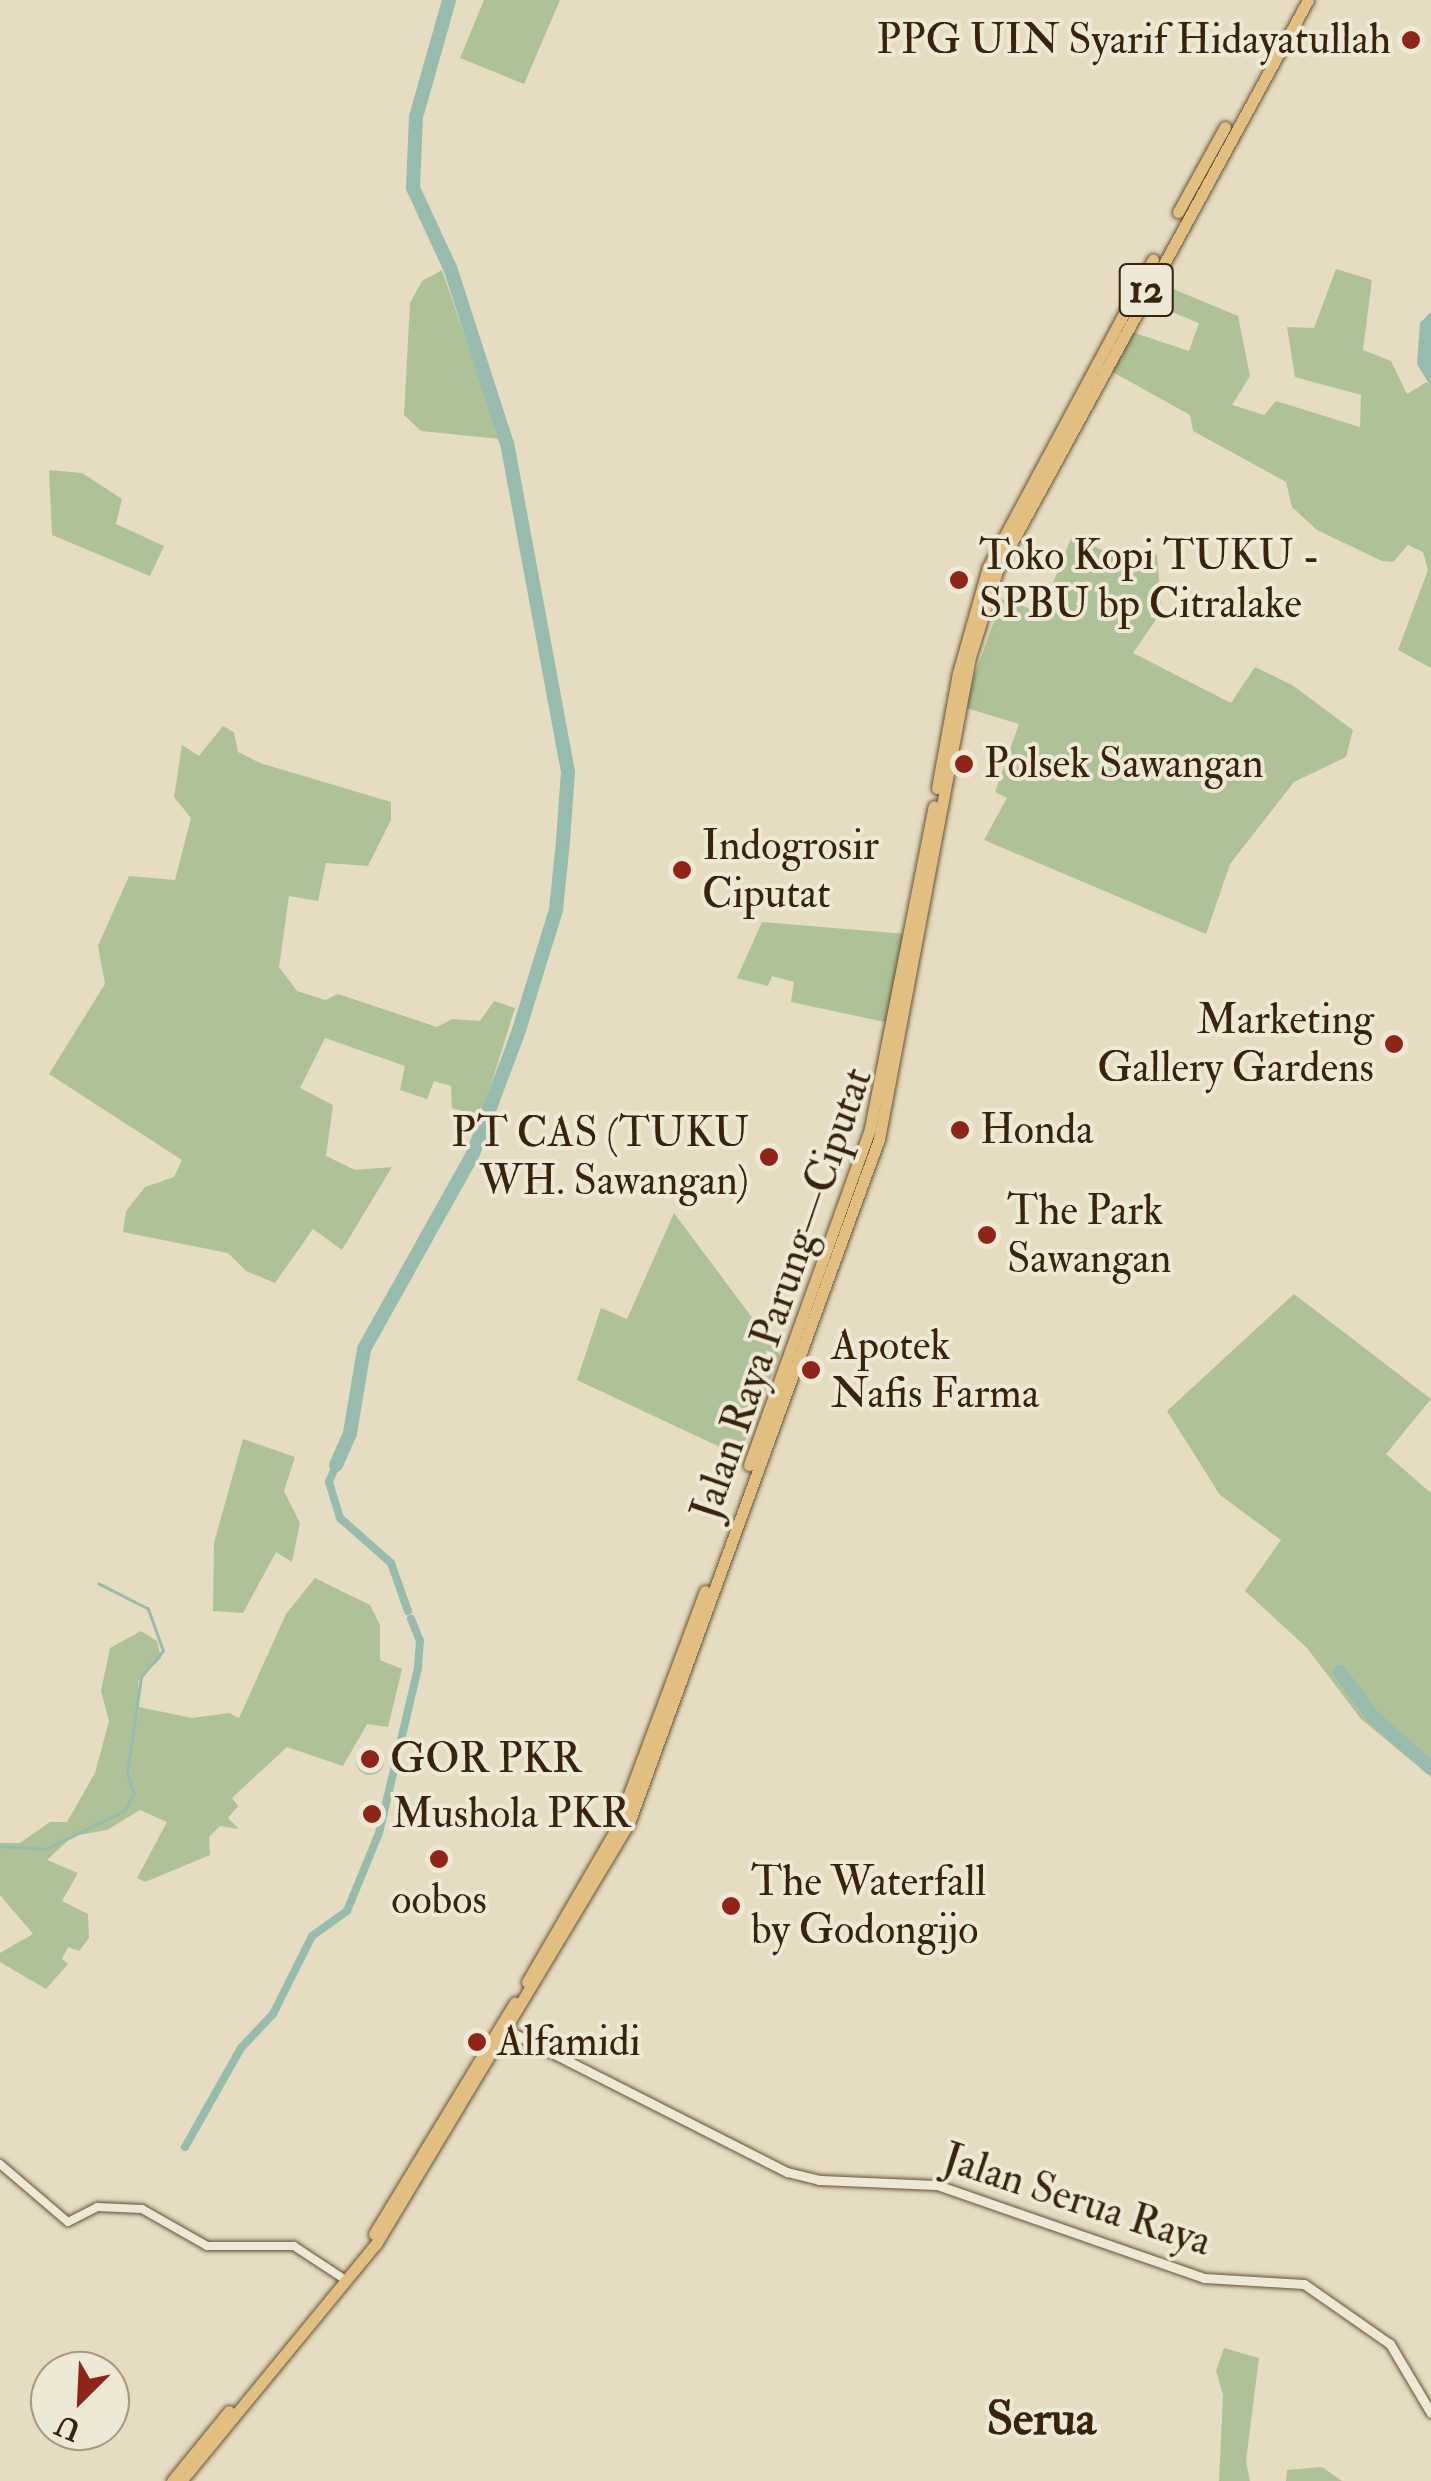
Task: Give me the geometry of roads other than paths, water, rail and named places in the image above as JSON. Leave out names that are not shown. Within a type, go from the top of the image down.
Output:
[{"type":"highway","name":"Jalan Raya Parung—Ciputat","points":[[172,2481],[370,2240],[629,1823],[749,1477],[824,1278],[891,1067],[981,618],[1006,550],[1124,324],[1305,0]]},
{"type":"highway","name":"Jalan Raya Parung—Ciputat","points":[[180,2481],[376,2244],[503,2029]]},
{"type":"main road","name":"Jalan Serua Raya","points":[[503,2029],[787,2172],[819,2180],[937,2185],[1204,2278],[1304,2284],[1390,2344],[1431,2413]]},
{"type":"street","points":[[0,2164],[68,2222],[97,2207],[142,2209],[207,2246],[294,2246],[341,2276]]},
{"type":"waterway","points":[[336,1465],[350,1433],[364,1349],[472,1156],[519,1030],[556,910],[563,841],[568,772],[507,444],[450,268],[413,188],[416,117],[449,0]]},
{"type":"waterway","points":[[334,1470],[329,1482],[340,1518],[391,1563],[408,1611]]},
{"type":"waterway","points":[[0,1846],[46,1849],[124,1811],[134,1794],[127,1774],[141,1677],[163,1651],[148,1609],[99,1584]]},
{"type":"waterway","points":[[185,2147],[241,2048],[273,2014],[312,1936],[347,1911],[379,1833],[418,1668],[420,1641],[411,1619]]},
{"type":"waterway","points":[[1340,1672],[1372,1716],[1431,1768]]},
{"type":"place","name":"PPG UIN Syarif Hidayatullah","points":[[1411,40]]},
{"type":"place","name":"Toko Kopi TUKU - SPBU bp Citralake","points":[[959,580]]},
{"type":"place","name":"Polsek Sawangan","points":[[964,764]]},
{"type":"place","name":"Indogrosir Ciputat","points":[[682,870]]},
{"type":"place","name":"Marketing Gallery Gardens","points":[[1394,1044]]},
{"type":"place","name":"Honda","points":[[960,1130]]},
{"type":"place","name":"PT CAS (TUKU WH. Sawangan)","points":[[769,1157]]},
{"type":"place","name":"The Park Sawangan","points":[[987,1235]]},
{"type":"place","name":"Apotek Nafis Farma","points":[[811,1370]]},
{"type":"place","name":"GOR PKR","points":[[370,1759]]},
{"type":"place","name":"Mushola PKR","points":[[372,1814]]},
{"type":"place","name":"oobos","points":[[439,1859]]},
{"type":"place","name":"The Waterfall by Godongijo","points":[[731,1906]]},
{"type":"place","name":"Alfamidi","points":[[477,2042]]},
{"type":"district","name":"Serua","points":[[1041,2420]]}]
